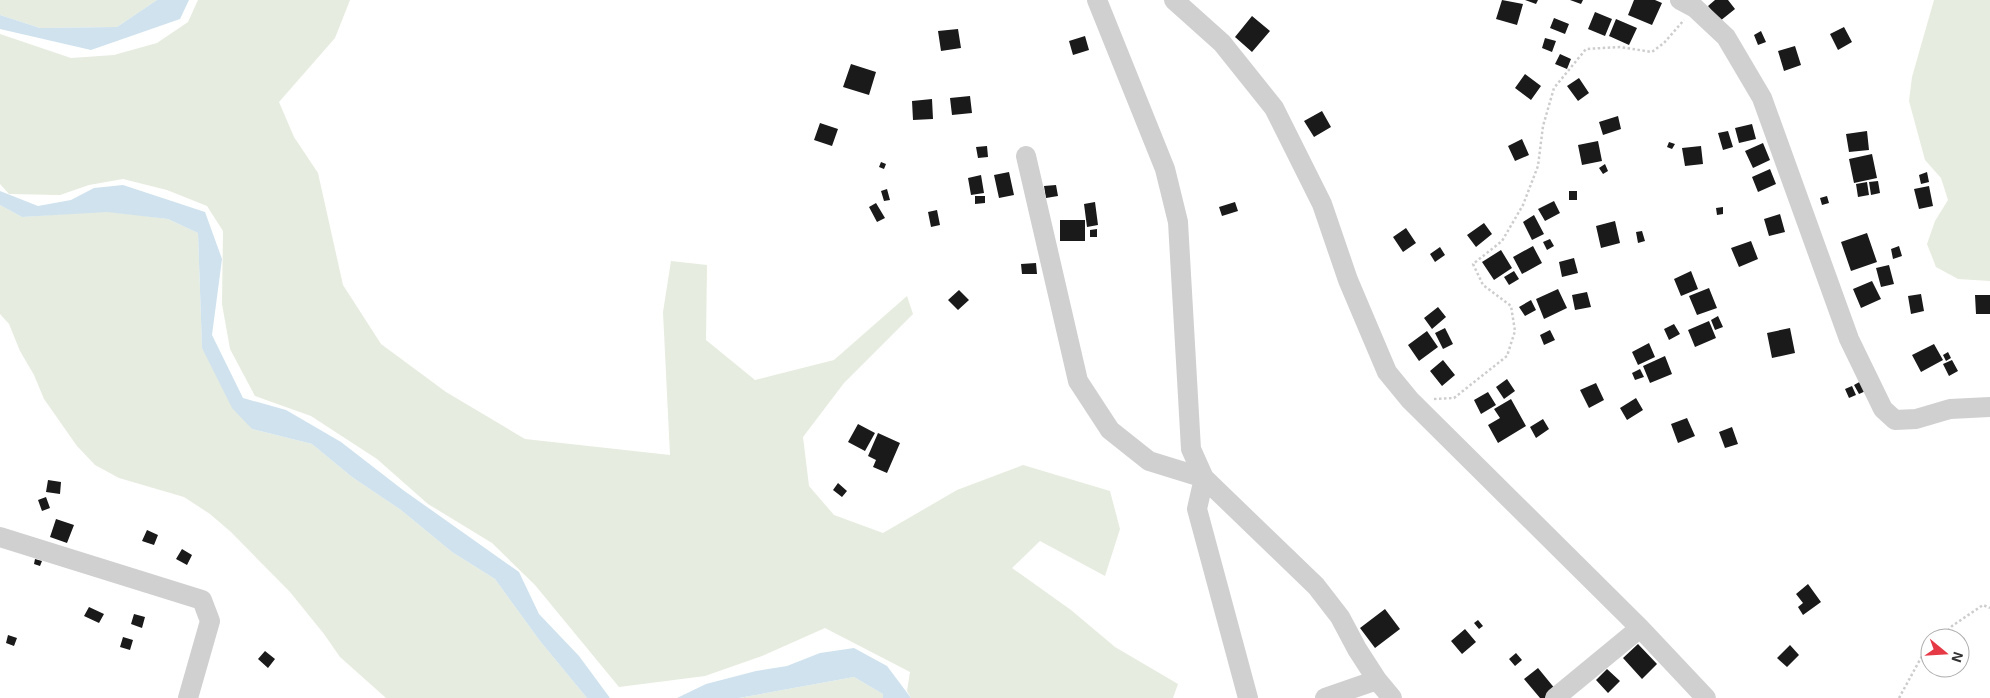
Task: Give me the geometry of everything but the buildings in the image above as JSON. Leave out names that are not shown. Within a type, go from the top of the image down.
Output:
[{"type":"street","points":[[1097,0],[1165,169],[1178,222],[1191,449],[1204,478],[1316,586],[1340,616],[1357,649],[1377,680],[1392,698]]},
{"type":"street","points":[[1174,0],[1222,43],[1274,108],[1322,204],[1348,280],[1387,372],[1410,400],[1640,628],[1706,698]]},
{"type":"street","points":[[1687,4],[1726,37],[1762,98],[1849,339],[1883,409],[1895,420],[1916,418],[1950,409],[1990,407]]},
{"type":"street","points":[[1026,156],[1078,381],[1110,430],[1149,461],[1204,478]]},
{"type":"street","points":[[1204,478],[1197,509],[1248,698]]},
{"type":"street","points":[[0,537],[202,600],[210,621],[188,698]]},
{"type":"street","points":[[1555,698],[1640,628]]},
{"type":"street","points":[[1325,698],[1377,680]]},
{"type":"path","points":[[1410,400],[1454,398],[1507,356],[1515,331],[1511,306],[1483,285],[1473,264],[1502,240],[1523,205],[1538,166],[1543,126],[1554,88],[1586,50],[1620,47],[1652,52],[1664,44],[1687,4]]},
{"type":"path","points":[[1952,628],[1982,604],[1990,608]]},
{"type":"path","points":[[1899,698],[1920,660]]},
{"type":"shaded area","points":[[0,0],[157,0],[117,27],[40,28],[0,15]]},
{"type":"shaded area","points":[[198,0],[350,0],[335,38],[279,102],[294,137],[318,173],[343,285],[381,344],[446,392],[525,439],[670,455],[663,312],[671,261],[707,265],[706,340],[755,380],[834,360],[907,296],[913,314],[844,383],[803,437],[809,486],[834,515],[883,533],[957,490],[1023,465],[1110,491],[1120,529],[1105,576],[1040,541],[1012,568],[1071,610],[1115,647],[1178,684],[1173,698],[911,698],[907,691],[910,672],[825,628],[762,656],[705,676],[619,687],[535,585],[492,543],[428,504],[377,459],[311,416],[255,396],[230,349],[222,304],[223,231],[207,206],[167,190],[123,179],[89,185],[60,195],[9,194],[0,184],[0,34],[71,58],[114,55],[157,43],[188,22]]},
{"type":"shaded area","points":[[1934,0],[1990,0],[1990,281],[1958,279],[1936,267],[1927,244],[1935,221],[1948,200],[1941,178],[1925,160],[1909,101],[1912,77]]},
{"type":"shaded area","points":[[0,205],[22,217],[107,211],[168,219],[198,233],[202,348],[252,429],[312,444],[352,477],[401,510],[452,552],[495,579],[540,641],[587,698],[386,698],[340,657],[290,592],[231,532],[210,514],[184,497],[119,478],[95,465],[77,446],[44,399],[9,324],[0,314]]},
{"type":"shaded area","points":[[854,677],[883,694],[883,698],[739,698]]},
{"type":"water","points":[[157,0],[189,0],[180,19],[91,50],[0,29],[0,15],[40,28],[117,27]]},
{"type":"water","points":[[123,185],[205,212],[222,259],[212,335],[243,398],[286,410],[341,442],[403,490],[519,572],[539,614],[579,656],[610,698],[587,698],[540,641],[495,579],[452,552],[401,510],[352,477],[312,444],[252,429],[232,408],[202,348],[198,233],[168,219],[107,212],[22,217],[0,205],[0,191],[38,206],[71,200],[94,188]]},
{"type":"water","points":[[854,648],[887,666],[911,698],[883,698],[883,694],[854,677],[739,698],[677,698],[706,684],[756,671],[787,666],[820,653]]}]
